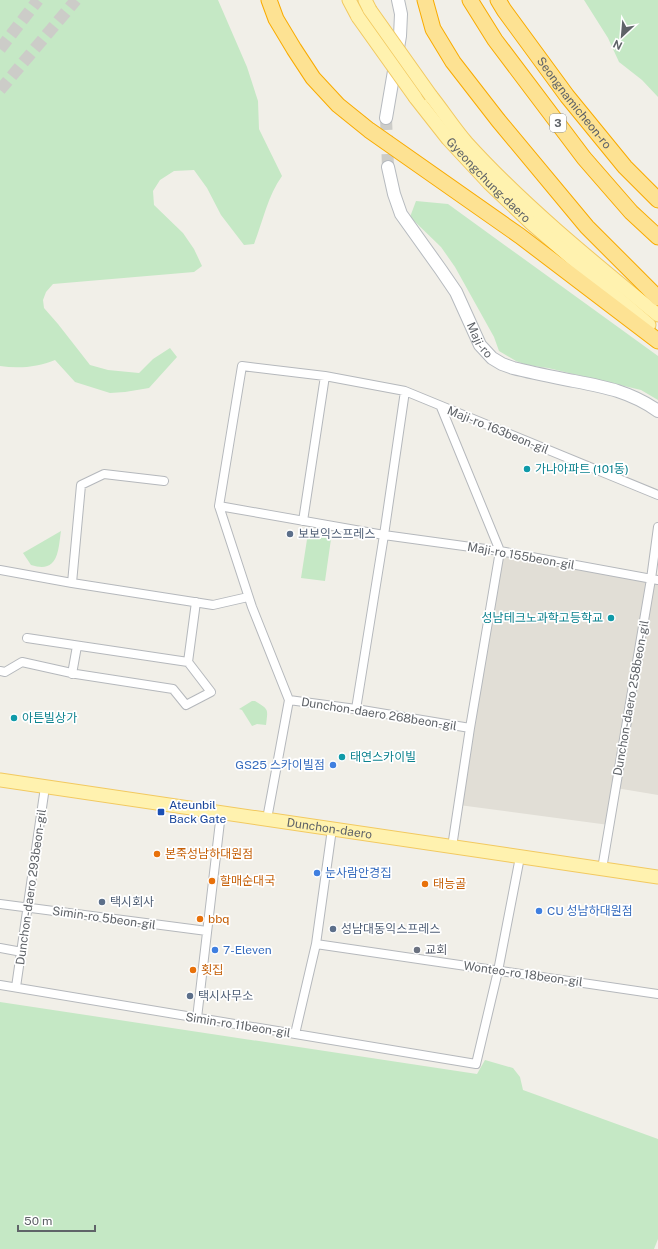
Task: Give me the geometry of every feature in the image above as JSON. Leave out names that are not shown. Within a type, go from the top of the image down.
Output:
[{"type":"highway","points":[[269,0],[276,19],[313,78],[338,105],[369,130],[520,236],[658,340]]},
{"type":"highway","points":[[425,0],[433,29],[453,62],[498,120],[586,227],[658,298]]},
{"type":"highway","name":"Seongnamicheon-ro","points":[[470,0],[495,40],[584,158],[631,212],[658,236]]},
{"type":"highway","name":"Seongnamicheon-ro","points":[[498,0],[567,96],[625,167],[658,200]]},
{"type":"main road","name":"Gyeongchung-daero","points":[[349,0],[358,17],[415,97],[448,139],[489,183],[624,305],[658,332]]},
{"type":"main road","points":[[386,118],[400,36],[401,14],[398,0]]},
{"type":"main road","name":"Gyeongchung-daero","points":[[368,5],[432,96],[466,141],[500,176],[582,252],[658,315]]},
{"type":"main road","name":"Maji-ro","points":[[388,167],[394,194],[401,214],[456,292],[480,344],[492,358],[513,368],[614,389],[631,395],[658,411]]},
{"type":"main road","name":"Dunchon-daero","points":[[0,780],[658,877]]},
{"type":"street","name":"Maji-ro 163beon-gil","points":[[219,506],[242,366],[324,376],[405,391],[658,495]]},
{"type":"street","points":[[303,522],[324,376]]},
{"type":"street","points":[[356,709],[405,391]]},
{"type":"street","points":[[441,407],[500,551]]},
{"type":"street","points":[[72,583],[81,485],[104,474],[164,481]]},
{"type":"street","points":[[219,506],[248,597],[289,700],[267,819]]},
{"type":"street","name":"Maji-ro 155beon-gil","points":[[219,506],[303,522],[384,535],[500,551],[654,580]]},
{"type":"street","name":"Dunchon-daero 258beon-gil","points":[[602,869],[654,580],[658,527]]},
{"type":"street","name":"Dunchon-daero 268beon-gil","points":[[452,847],[470,728],[500,551]]},
{"type":"street","points":[[0,570],[213,605],[248,597]]},
{"type":"street","points":[[188,662],[196,602]]},
{"type":"street","points":[[0,671],[5,672],[22,662],[72,674],[173,689],[186,706],[211,692],[188,662],[27,638]]},
{"type":"street","points":[[72,674],[77,646]]},
{"type":"street","name":"Dunchon-daero 268beon-gil","points":[[289,700],[356,709],[470,728]]},
{"type":"street","name":"Dunchon-daero 293beon-gil","points":[[16,987],[45,787]]},
{"type":"street","points":[[197,1018],[221,813]]},
{"type":"street","points":[[295,1034],[316,944],[332,829]]},
{"type":"street","points":[[498,971],[520,857]]},
{"type":"street","name":"Simin-ro 5beon-gil","points":[[0,904],[207,932]]},
{"type":"street","name":"Wonteo-ro 18beon-gil","points":[[316,944],[658,994]]},
{"type":"street","points":[[0,948],[22,952]]},
{"type":"street","name":"Simin-ro 11beon-gil","points":[[0,985],[476,1064],[498,971]]},
{"type":"shaded area","points":[[500,551],[658,580],[658,795],[616,788],[609,825],[459,805]]},
{"type":"green space","points":[[0,0],[218,0],[247,67],[258,101],[259,129],[282,176],[269,200],[254,244],[244,245],[221,215],[207,188],[194,170],[174,171],[160,180],[153,191],[154,205],[183,233],[194,249],[202,266],[194,272],[53,284],[46,292],[43,300],[44,308],[90,365],[108,370],[139,373],[153,359],[170,348],[177,357],[149,388],[110,393],[75,382],[55,360],[28,367],[0,366]]},
{"type":"green space","points":[[584,0],[658,0],[658,97],[642,80],[619,62],[608,38]]},
{"type":"green space","points":[[416,201],[448,204],[658,356],[658,400],[641,390],[548,368],[527,365],[516,361],[499,351],[494,337],[455,267],[441,247],[410,217]]},
{"type":"green space","points":[[61,531],[58,552],[52,563],[47,566],[40,567],[31,565],[23,553]]},
{"type":"green space","points":[[308,533],[331,539],[325,581],[301,578]]},
{"type":"green space","points":[[252,701],[255,701],[265,708],[267,712],[266,725],[257,724],[252,726],[242,710],[239,709]]},
{"type":"green space","points":[[0,1002],[477,1074],[485,1060],[513,1068],[520,1077],[523,1090],[658,1139],[658,1239],[654,1249],[0,1249]]},
{"type":"tunnel","points":[[0,49],[38,0]]},
{"type":"tunnel","points":[[0,90],[76,0]]},
{"type":"tunnel","points":[[386,118],[388,167]]},
{"type":"place","name":"가나아파트 (101동)","points":[[527,469]]},
{"type":"place","name":"보보익스프레스","points":[[290,534]]},
{"type":"place","name":"성남테크노과학고등학교","points":[[611,618]]},
{"type":"place","name":"아튼빌상가","points":[[14,718]]},
{"type":"place","name":"태연스카이빌","points":[[342,757]]},
{"type":"place","name":"GS25 스카이빌점","points":[[333,765]]},
{"type":"place","name":"Ateunbil Back Gate","points":[[161,812]]},
{"type":"place","name":"본죽성남하대원점","points":[[157,854]]},
{"type":"place","name":"눈사람안경집","points":[[317,873]]},
{"type":"place","name":"할매순대국","points":[[212,881]]},
{"type":"place","name":"태능골","points":[[425,884]]},
{"type":"place","name":"택시회사","points":[[102,902]]},
{"type":"place","name":"CU 성남하대원점","points":[[539,911]]},
{"type":"place","name":"bbq","points":[[200,919]]},
{"type":"place","name":"성남대동익스프레스","points":[[333,929]]},
{"type":"place","name":"7-Eleven","points":[[215,950]]},
{"type":"place","name":"교회","points":[[417,950]]},
{"type":"place","name":"횟집","points":[[193,970]]},
{"type":"place","name":"택시사무소","points":[[190,996]]}]
